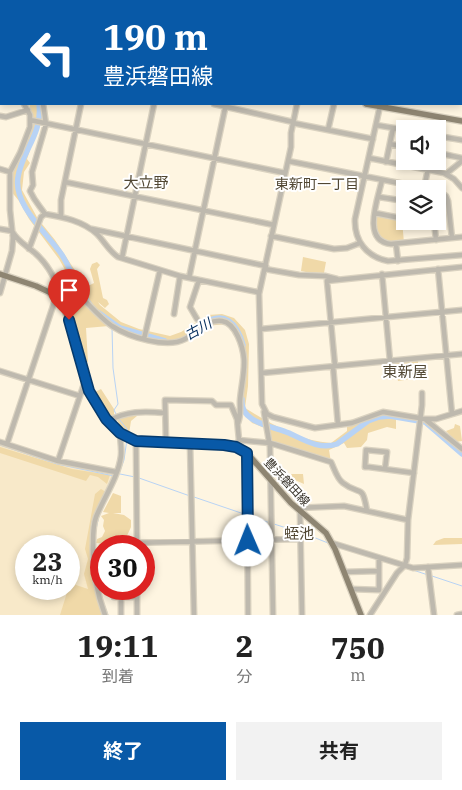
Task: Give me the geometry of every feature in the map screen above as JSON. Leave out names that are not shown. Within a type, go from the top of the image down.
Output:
[{"type":"main road","points":[[373,105],[397,106],[462,121]]},
{"type":"main road","name":"豊浜磐田線","points":[[3,275],[58,296],[64,306],[85,381],[92,398],[108,421],[120,433],[136,441],[235,447],[247,453],[298,509],[321,528],[332,543],[361,615]]},
{"type":"street","points":[[0,293],[3,275],[12,251],[10,172],[24,142],[31,120],[25,105]]},
{"type":"street","points":[[43,105],[46,124],[32,172],[33,185],[30,191],[35,204],[45,214],[61,217],[90,229],[96,233],[112,253],[122,258],[180,276],[252,290],[259,294]]},
{"type":"street","points":[[61,217],[61,200],[81,105]]},
{"type":"street","points":[[122,258],[154,105]]},
{"type":"street","points":[[189,278],[226,105],[373,139]]},
{"type":"street","points":[[273,615],[270,443],[264,410],[259,294],[288,161],[297,105]]},
{"type":"street","points":[[328,130],[334,105]]},
{"type":"street","points":[[380,106],[355,219],[360,243],[370,254],[378,259],[388,261],[462,255]]},
{"type":"street","points":[[0,116],[6,117],[28,110]]},
{"type":"street","points":[[31,120],[285,173]]},
{"type":"street","points":[[376,125],[396,128]]},
{"type":"street","points":[[386,162],[393,128]]},
{"type":"street","points":[[446,137],[462,140]]},
{"type":"street","points":[[390,144],[396,145]]},
{"type":"street","points":[[446,155],[462,159]]},
{"type":"street","points":[[368,158],[396,164]]},
{"type":"street","points":[[446,174],[462,159]]},
{"type":"street","points":[[288,161],[396,183]]},
{"type":"street","points":[[0,169],[10,172]]},
{"type":"street","points":[[432,170],[446,174],[461,186]]},
{"type":"street","points":[[382,180],[373,228],[376,236],[385,244],[462,237]]},
{"type":"street","points":[[65,182],[274,226]]},
{"type":"street","points":[[446,196],[452,238]]},
{"type":"street","points":[[379,197],[396,200]]},
{"type":"street","points":[[375,213],[396,217]]},
{"type":"street","points":[[29,249],[39,221],[45,214]]},
{"type":"street","points":[[0,229],[12,231],[18,239],[39,257],[50,270],[58,296],[7,444]]},
{"type":"street","points":[[90,229],[299,275],[325,276],[338,279]]},
{"type":"street","points":[[435,230],[436,240]]},
{"type":"street","points":[[271,236],[334,249],[348,248],[360,243]]},
{"type":"street","points":[[396,244],[398,261]]},
{"type":"street","points":[[338,425],[327,281],[462,267]]},
{"type":"street","points":[[438,269],[452,414]]},
{"type":"street","points":[[144,339],[160,270]]},
{"type":"street","points":[[382,274],[390,361]]},
{"type":"street","points":[[174,314],[180,276]]},
{"type":"street","points":[[197,319],[190,307],[199,280]]},
{"type":"street","points":[[58,296],[76,292],[113,326],[144,339],[163,343],[176,342],[189,337],[214,321],[223,321],[231,326],[238,338],[244,361],[240,403],[241,414],[238,423]]},
{"type":"street","points":[[260,329],[462,310]]},
{"type":"street","points":[[262,373],[462,354]]},
{"type":"street","points":[[0,371],[80,396]]},
{"type":"street","points":[[58,461],[85,381]]},
{"type":"street","points":[[370,615],[397,573],[404,566],[408,553],[408,520],[423,418],[422,392]]},
{"type":"street","points":[[166,442],[166,400],[212,401],[216,405],[231,405],[238,423],[239,440],[235,447]]},
{"type":"street","points":[[264,410],[273,417],[312,428],[352,423],[383,412],[436,419],[462,411]]},
{"type":"street","points":[[108,421],[131,412],[165,412]]},
{"type":"street","points":[[423,418],[462,449]]},
{"type":"street","points":[[105,615],[94,581],[92,561],[93,532],[96,517],[121,456],[120,433]]},
{"type":"street","points":[[239,440],[270,443],[331,462],[341,483],[364,495],[367,511]]},
{"type":"street","points":[[136,441],[137,535]]},
{"type":"street","points":[[0,442],[58,461],[116,472]]},
{"type":"street","points":[[190,443],[194,615]]},
{"type":"street","points":[[385,469],[387,452],[366,450],[365,466],[385,469],[414,473]]},
{"type":"street","points":[[247,453],[248,615]]},
{"type":"street","points":[[302,615],[298,509],[337,506],[408,520]]},
{"type":"street","points":[[155,543],[300,539]]},
{"type":"street","points":[[332,543],[413,568],[462,565]]},
{"type":"street","points":[[351,589],[380,590],[379,558]]},
{"type":"street","points":[[428,567],[434,615]]},
{"type":"street","points":[[344,572],[379,571]]},
{"type":"street","points":[[121,600],[121,615]]},
{"type":"street","points":[[137,600],[137,615]]},
{"type":"street","points":[[457,615],[462,614]]},
{"type":"shaded area","points":[[29,105],[43,105],[45,120],[40,121],[27,159],[30,163],[24,172],[22,190],[38,219],[55,240],[86,287],[94,283],[90,269],[92,264],[97,262],[100,265],[97,269],[103,298],[109,304],[105,308],[98,302],[121,322],[139,329],[170,336],[181,332],[208,315],[222,314],[234,318],[245,330],[249,344],[248,386],[245,408],[275,426],[308,439],[331,443],[347,431],[347,425],[384,412],[420,418],[420,423],[396,419],[396,429],[387,427],[368,433],[367,440],[361,447],[347,448],[344,443],[329,450],[331,462],[270,443],[267,429],[252,423],[240,409],[244,361],[239,341],[229,324],[204,326],[182,339],[162,341],[128,333],[103,318],[109,326],[86,328],[88,362],[83,361],[61,294],[78,293],[59,259],[10,190],[14,165],[33,117]]},
{"type":"shaded area","points":[[375,214],[396,219],[396,230],[403,230],[404,243],[382,242],[375,235]]},
{"type":"shaded area","points":[[303,257],[326,262],[324,273],[301,271]]},
{"type":"shaded area","points":[[418,360],[418,378],[398,381],[395,361]]},
{"type":"shaded area","points":[[101,389],[114,409],[114,415],[108,419],[93,393]]},
{"type":"shaded area","points":[[118,413],[134,414],[137,416],[131,421],[129,434],[120,428],[116,418]]},
{"type":"shaded area","points":[[455,424],[460,426],[462,441],[456,442],[446,431],[454,428]]},
{"type":"shaded area","points":[[0,442],[58,461],[119,473],[94,524],[93,535],[90,535],[90,600],[101,600],[105,615],[0,615]]},
{"type":"shaded area","points":[[0,447],[72,469],[110,475],[107,484],[98,477],[90,475],[86,481],[0,453]]},
{"type":"shaded area","points":[[303,474],[304,484],[295,480],[295,478],[284,475]]},
{"type":"shaded area","points":[[101,489],[106,492],[96,518],[94,535],[90,535],[90,600],[101,600],[105,615],[60,615],[65,600],[80,600],[80,586],[88,589],[84,574],[88,559],[85,549],[95,494]]},
{"type":"shaded area","points":[[113,493],[121,496],[121,513],[113,513],[124,515],[131,520],[131,527],[127,535],[103,535],[105,531],[103,526],[104,520],[101,516],[109,513],[103,512]]},
{"type":"shaded area","points":[[444,538],[462,538],[462,544],[433,545],[436,541]]},
{"type":"waterway","name":"古川","points":[[39,105],[38,124],[20,168],[18,187],[21,198],[32,218],[62,255],[90,305]]},
{"type":"waterway","name":"古川","points":[[99,313],[120,328],[165,341]]},
{"type":"waterway","name":"古川","points":[[202,325],[210,320],[223,318],[237,330],[243,345]]},
{"type":"waterway","points":[[112,327],[113,368],[118,404],[114,410],[117,416]]},
{"type":"waterway","name":"古川","points":[[242,399],[243,407],[251,418],[318,445],[331,446],[337,444],[368,421],[390,416],[425,422],[462,454]]},
{"type":"waterway","points":[[119,419],[127,429],[128,435]]},
{"type":"waterway","points":[[118,476],[124,460],[127,439]]},
{"type":"waterway","points":[[0,445],[57,464],[114,476]]},
{"type":"waterway","points":[[120,474],[135,477]]},
{"type":"waterway","points":[[139,478],[190,496]]},
{"type":"waterway","points":[[104,505],[113,486]]},
{"type":"waterway","points":[[194,497],[247,515]]},
{"type":"waterway","points":[[96,529],[99,516]]},
{"type":"waterway","points":[[250,516],[270,523]]},
{"type":"waterway","points":[[274,524],[299,532]]},
{"type":"waterway","points":[[303,533],[328,543]]},
{"type":"waterway","points":[[413,570],[428,575]]},
{"type":"waterway","points":[[432,576],[462,586]]},
{"type":"waterway","points":[[102,600],[108,615]]},
{"type":"district","name":"大立野","points":[[146,183]]},
{"type":"district","name":"東新町一丁目","points":[[317,184]]},
{"type":"district","name":"東新屋","points":[[405,372]]},
{"type":"district","name":"蛭池","points":[[299,534]]},
{"type":"route","points":[[69,320],[83,373],[92,398],[106,419],[120,433],[136,441],[224,445],[236,447],[247,453],[248,541]]}]
